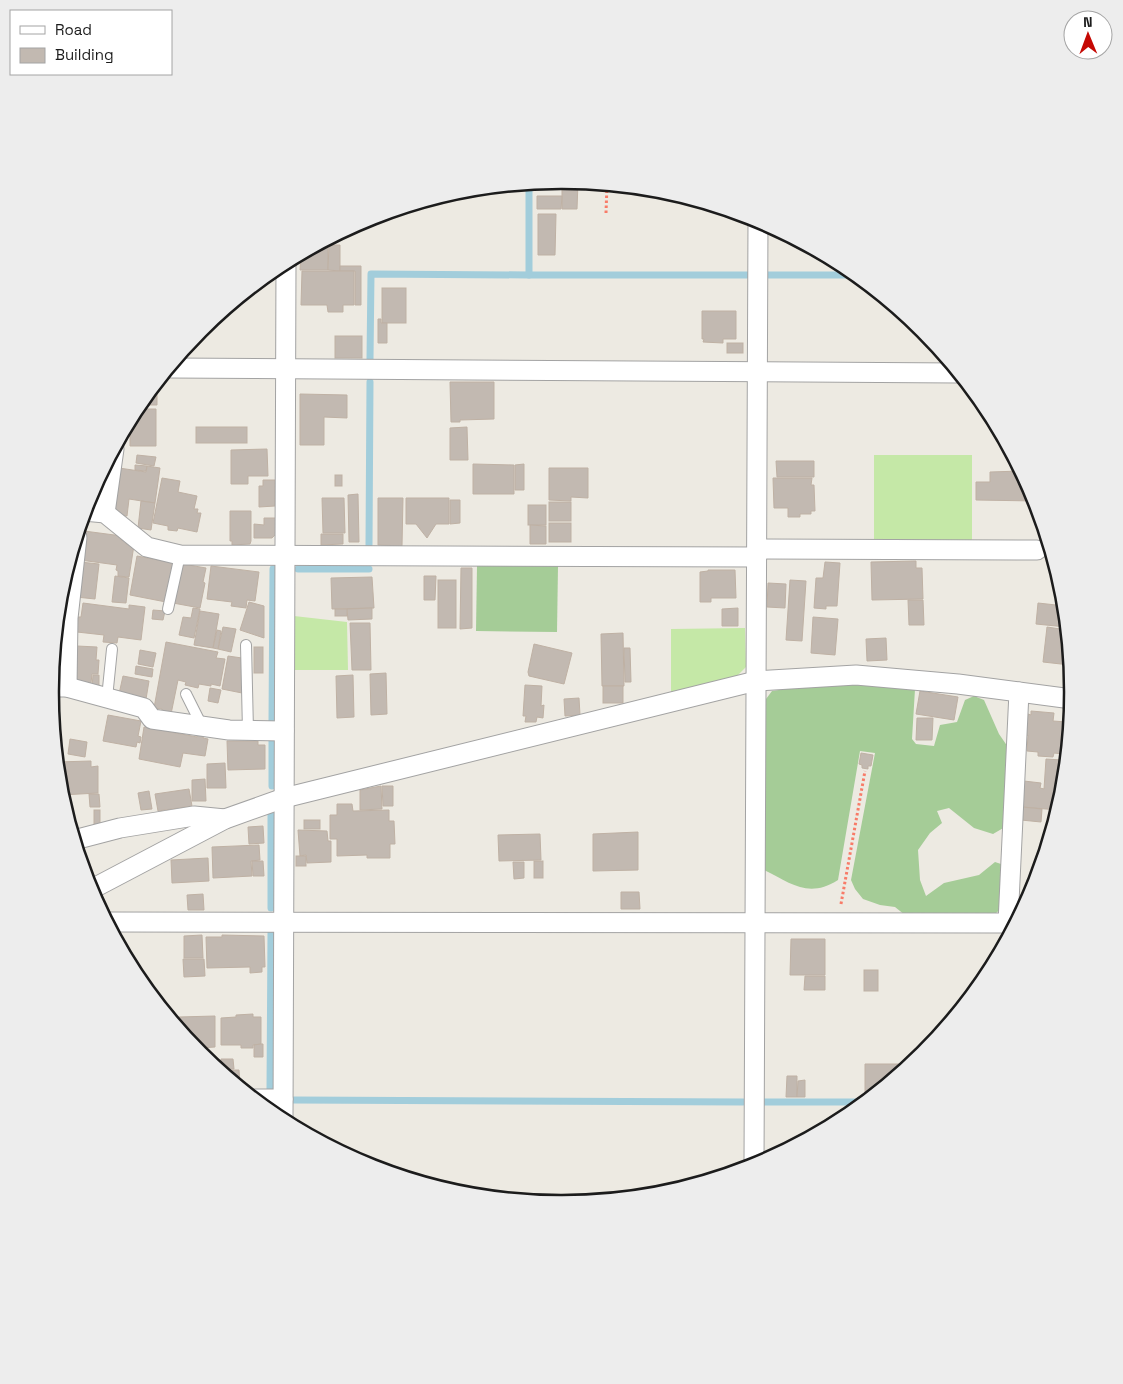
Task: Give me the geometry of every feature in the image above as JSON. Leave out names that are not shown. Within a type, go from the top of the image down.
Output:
[{"type":"street","points":[[754,1156],[758,230]]},
{"type":"street","points":[[283,1111],[286,272]]},
{"type":"street","points":[[178,368],[949,373]]},
{"type":"street","points":[[105,514],[111,470]]},
{"type":"street","points":[[92,512],[105,514],[147,547],[180,555],[284,556],[1037,550]]},
{"type":"street","points":[[60,654],[60,676]]},
{"type":"street","points":[[98,886],[225,819],[284,798],[756,681],[856,675],[1064,698]]},
{"type":"street","points":[[59,687],[144,708],[152,718],[228,730],[284,731]]},
{"type":"street","points":[[1008,922],[1019,692]]},
{"type":"street","points":[[81,838],[120,828],[194,816],[225,819]]},
{"type":"street","points":[[115,922],[1007,923]]},
{"type":"street","points":[[266,1099],[283,1099]]},
{"type":"lane","points":[[168,609],[180,555]]},
{"type":"lane","points":[[246,645],[248,731]]},
{"type":"lane","points":[[107,698],[112,649]]},
{"type":"lane","points":[[186,694],[202,726]]},
{"type":"path","points":[[606,191],[606,213]]},
{"type":"path","points":[[838,922],[864,771]]},
{"type":"green space","points":[[874,455],[972,455],[972,541],[874,541]]},
{"type":"green space","points":[[477,566],[558,566],[557,632],[476,631]]},
{"type":"green space","points":[[294,616],[347,622],[348,670],[295,670]]},
{"type":"green space","points":[[745,628],[746,667],[735,678],[671,695],[671,629]]},
{"type":"green space","points":[[826,683],[915,689],[912,739],[916,744],[934,746],[940,725],[957,722],[965,700],[974,696],[984,700],[999,734],[1010,750],[1005,827],[993,834],[974,828],[949,808],[937,811],[942,823],[930,833],[918,850],[920,880],[926,896],[944,883],[979,875],[995,862],[1004,865],[1002,908],[996,913],[905,915],[895,907],[880,905],[863,899],[855,889],[851,880],[875,753],[860,751],[838,880],[827,886],[809,889],[791,884],[764,870],[763,703],[772,691]]},
{"type":"building","points":[[562,189],[578,189],[577,209],[562,209]]},
{"type":"building","points":[[537,196],[562,196],[561,209],[537,209]]},
{"type":"building","points":[[538,214],[556,214],[555,255],[538,255]]},
{"type":"building","points":[[340,245],[340,271],[328,270],[329,247]]},
{"type":"building","points":[[328,247],[328,270],[300,270],[300,263]]},
{"type":"building","points":[[340,266],[361,266],[361,305],[355,305],[355,271],[340,271]]},
{"type":"building","points":[[302,271],[354,271],[354,305],[343,305],[343,312],[328,312],[327,305],[301,305]]},
{"type":"building","points":[[382,288],[406,288],[406,323],[382,323]]},
{"type":"building","points":[[702,311],[736,311],[736,339],[723,339],[723,343],[703,342]]},
{"type":"building","points":[[378,319],[381,319],[381,323],[387,323],[387,343],[378,343]]},
{"type":"building","points":[[335,336],[362,336],[362,358],[335,358]]},
{"type":"building","points":[[727,343],[743,343],[743,353],[727,353]]},
{"type":"building","points":[[450,382],[494,382],[494,419],[451,422]]},
{"type":"building","points":[[157,394],[157,405],[149,405]]},
{"type":"building","points":[[300,394],[347,395],[347,418],[324,417],[324,445],[300,445]]},
{"type":"building","points":[[146,409],[156,409],[156,446],[130,446],[130,434],[143,413]]},
{"type":"building","points":[[196,427],[247,427],[247,443],[196,443]]},
{"type":"building","points":[[467,427],[468,460],[450,460],[450,428]]},
{"type":"building","points":[[267,449],[268,476],[248,476],[248,484],[231,484],[231,450]]},
{"type":"building","points":[[137,455],[156,457],[154,466],[136,463]]},
{"type":"building","points":[[776,461],[814,461],[814,477],[777,477]]},
{"type":"building","points":[[473,464],[514,465],[514,494],[473,494]]},
{"type":"building","points":[[524,464],[524,490],[515,490],[515,465]]},
{"type":"building","points":[[135,465],[147,466],[146,471],[135,470]]},
{"type":"building","points":[[147,466],[160,468],[155,503],[129,499],[127,516],[113,514],[119,468],[146,472]]},
{"type":"building","points":[[549,468],[588,468],[588,498],[571,497],[571,501],[549,500]]},
{"type":"building","points":[[1013,471],[1026,501],[976,500],[976,482],[990,482],[990,472]]},
{"type":"building","points":[[335,475],[342,475],[342,486],[335,486]]},
{"type":"building","points":[[162,478],[180,481],[178,492],[197,496],[194,509],[198,509],[197,513],[201,513],[197,532],[178,528],[177,531],[168,530],[168,526],[153,523]]},
{"type":"building","points":[[773,478],[812,478],[811,485],[814,485],[815,511],[811,511],[811,514],[800,514],[800,517],[788,517],[788,508],[774,508]]},
{"type":"building","points":[[263,480],[275,480],[275,506],[259,507],[259,486],[263,486]]},
{"type":"building","points":[[101,492],[99,506],[95,505]]},
{"type":"building","points":[[358,494],[359,542],[349,542],[348,495]]},
{"type":"building","points":[[322,498],[344,498],[345,533],[323,533]]},
{"type":"building","points":[[378,498],[403,498],[402,546],[378,545]]},
{"type":"building","points":[[406,498],[449,498],[449,524],[436,524],[427,538],[416,524],[406,524]]},
{"type":"building","points":[[450,500],[460,500],[460,523],[450,524]]},
{"type":"building","points":[[141,501],[155,503],[151,530],[138,528]]},
{"type":"building","points":[[549,502],[571,502],[571,521],[549,521]]},
{"type":"building","points":[[528,505],[546,505],[546,525],[528,525]]},
{"type":"building","points":[[230,511],[251,511],[250,544],[232,545],[232,541],[230,541]]},
{"type":"building","points":[[264,518],[276,518],[276,534],[272,538],[254,538],[254,524],[264,525]]},
{"type":"building","points":[[549,523],[571,523],[571,542],[549,542]]},
{"type":"building","points":[[530,525],[546,526],[546,544],[530,544]]},
{"type":"building","points":[[85,531],[122,536],[121,540],[126,540],[126,544],[134,545],[129,577],[118,576],[117,565],[80,560]]},
{"type":"building","points":[[321,534],[343,534],[343,544],[321,545]]},
{"type":"building","points":[[137,556],[174,563],[166,602],[130,595]]},
{"type":"building","points":[[916,561],[916,568],[922,568],[923,599],[872,600],[871,562]]},
{"type":"building","points":[[80,562],[99,564],[95,599],[76,597]]},
{"type":"building","points":[[825,562],[840,563],[837,606],[826,606],[826,609],[814,608],[816,578],[823,578]]},
{"type":"building","points":[[183,564],[206,568],[200,608],[173,603]]},
{"type":"building","points":[[211,566],[259,572],[255,601],[247,600],[246,608],[231,606],[232,602],[207,599]]},
{"type":"building","points":[[461,568],[472,568],[472,628],[460,629]]},
{"type":"building","points":[[708,570],[735,570],[736,598],[711,598],[711,602],[700,602],[700,572]]},
{"type":"building","points":[[115,576],[129,578],[126,603],[112,602]]},
{"type":"building","points":[[424,576],[436,576],[435,600],[424,600]]},
{"type":"building","points":[[372,577],[374,608],[332,609],[331,578]]},
{"type":"building","points":[[438,580],[456,580],[456,628],[438,628]]},
{"type":"building","points":[[790,580],[806,581],[802,641],[786,640]]},
{"type":"building","points":[[768,583],[786,584],[785,608],[767,607]]},
{"type":"building","points":[[908,600],[923,600],[924,625],[909,625]]},
{"type":"building","points":[[249,602],[264,606],[264,638],[240,630]]},
{"type":"building","points":[[83,603],[129,609],[129,605],[145,607],[141,640],[118,637],[117,643],[103,642],[104,635],[77,632],[78,617],[81,617]]},
{"type":"building","points":[[1038,603],[1057,605],[1060,626],[1036,624]]},
{"type":"building","points":[[193,608],[200,609],[194,638],[179,635],[183,617],[191,618]]},
{"type":"building","points":[[372,608],[372,619],[348,620],[347,609]]},
{"type":"building","points":[[738,608],[738,626],[722,626],[722,609]]},
{"type":"building","points":[[335,609],[347,609],[347,616],[335,616]]},
{"type":"building","points":[[153,610],[165,611],[163,620],[152,619]]},
{"type":"building","points":[[200,611],[219,614],[213,648],[194,645]]},
{"type":"building","points":[[813,617],[838,619],[835,655],[811,653]]},
{"type":"building","points":[[350,623],[370,623],[371,670],[352,670]]},
{"type":"building","points":[[223,627],[236,629],[231,652],[218,649]]},
{"type":"building","points":[[1047,627],[1060,629],[1063,664],[1043,662]]},
{"type":"building","points":[[217,630],[221,631],[218,649],[213,648]]},
{"type":"building","points":[[623,633],[624,686],[602,686],[601,634]]},
{"type":"building","points":[[886,638],[887,660],[867,661],[866,639]]},
{"type":"building","points":[[166,642],[218,652],[216,658],[225,659],[220,686],[199,684],[198,688],[185,685],[186,682],[178,680],[171,714],[162,713],[162,709],[154,708]]},
{"type":"building","points":[[534,644],[572,653],[564,684],[529,676],[528,672]]},
{"type":"building","points":[[77,646],[97,647],[96,660],[99,660],[98,674],[92,674],[91,683],[74,682]]},
{"type":"building","points":[[254,647],[263,647],[263,673],[254,673]]},
{"type":"building","points":[[624,648],[630,648],[631,682],[625,682]]},
{"type":"building","points":[[140,650],[156,653],[153,667],[138,664]]},
{"type":"building","points":[[228,656],[242,658],[242,693],[222,689]]},
{"type":"building","points":[[136,666],[153,669],[152,677],[135,674]]},
{"type":"building","points":[[386,673],[387,714],[371,715],[370,674]]},
{"type":"building","points":[[93,675],[99,675],[99,687],[92,687]]},
{"type":"building","points":[[353,675],[354,717],[337,718],[336,676]]},
{"type":"building","points":[[123,676],[149,681],[146,699],[119,694]]},
{"type":"building","points":[[525,685],[542,686],[541,706],[544,705],[543,718],[537,717],[536,722],[525,722],[526,716],[523,716]]},
{"type":"building","points":[[603,686],[623,686],[623,703],[603,703]]},
{"type":"building","points":[[210,688],[221,690],[218,703],[208,701]]},
{"type":"building","points":[[920,691],[958,697],[954,720],[916,714]]},
{"type":"building","points":[[579,698],[580,715],[565,716],[564,699]]},
{"type":"building","points":[[1031,711],[1054,713],[1053,721],[1063,722],[1060,754],[1054,753],[1053,757],[1038,756],[1038,752],[1027,751],[1028,714],[1031,715]]},
{"type":"building","points":[[108,715],[141,721],[138,736],[141,737],[140,743],[137,742],[136,747],[103,741]]},
{"type":"building","points":[[917,718],[933,718],[932,740],[916,740]]},
{"type":"building","points":[[144,727],[197,737],[197,734],[204,735],[203,738],[208,739],[205,756],[183,753],[180,767],[139,759]]},
{"type":"building","points":[[70,739],[87,742],[85,757],[68,754]]},
{"type":"building","points":[[227,741],[258,741],[258,745],[265,745],[265,769],[228,770]]},
{"type":"building","points":[[861,753],[873,755],[871,766],[868,766],[868,769],[862,768],[862,765],[859,764]]},
{"type":"building","points":[[1046,759],[1060,760],[1050,809],[1022,807],[1024,781],[1041,783],[1040,788],[1044,789]]},
{"type":"building","points":[[91,761],[91,767],[98,766],[98,793],[69,795],[64,762]]},
{"type":"building","points":[[225,763],[226,788],[207,788],[207,764]]},
{"type":"building","points":[[205,779],[206,801],[192,801],[192,780]]},
{"type":"building","points":[[381,786],[382,809],[360,810],[360,790]]},
{"type":"building","points":[[382,786],[393,786],[393,806],[383,806]]},
{"type":"building","points":[[189,789],[192,806],[158,811],[155,794]]},
{"type":"building","points":[[149,791],[152,809],[141,810],[138,793]]},
{"type":"building","points":[[89,794],[99,794],[100,807],[90,807]]},
{"type":"building","points":[[337,804],[352,804],[353,811],[389,810],[389,821],[394,821],[395,844],[390,844],[390,858],[367,858],[367,855],[337,856],[337,839],[330,839],[330,815],[337,815]]},
{"type":"building","points":[[1022,807],[1042,809],[1041,822],[1021,820]]},
{"type":"building","points":[[94,810],[100,810],[100,825],[94,825]]},
{"type":"building","points":[[304,820],[320,820],[320,829],[304,829]]},
{"type":"building","points":[[263,826],[264,843],[249,844],[248,827]]},
{"type":"building","points":[[298,830],[327,831],[328,841],[331,841],[331,862],[307,863],[306,855],[300,856]]},
{"type":"building","points":[[638,832],[638,870],[593,871],[593,834]]},
{"type":"building","points":[[540,834],[541,860],[499,861],[498,835]]},
{"type":"building","points":[[259,845],[260,860],[251,861],[252,876],[213,878],[212,847]]},
{"type":"building","points":[[296,856],[306,856],[306,866],[296,866]]},
{"type":"building","points":[[208,858],[209,881],[172,883],[171,860]]},
{"type":"building","points":[[252,861],[263,861],[264,876],[253,876]]},
{"type":"building","points":[[534,861],[543,861],[543,878],[534,878]]},
{"type":"building","points":[[513,862],[524,862],[524,878],[514,879]]},
{"type":"building","points":[[621,892],[639,892],[640,909],[621,909]]},
{"type":"building","points":[[203,894],[204,910],[188,910],[187,895]]},
{"type":"building","points":[[202,935],[203,958],[184,958],[184,936]]},
{"type":"building","points":[[222,935],[264,936],[265,967],[262,967],[262,972],[250,973],[250,967],[207,968],[206,937],[222,937]]},
{"type":"building","points":[[791,939],[825,939],[825,975],[790,975]]},
{"type":"building","points":[[183,959],[204,959],[205,976],[184,977]]},
{"type":"building","points":[[864,970],[878,970],[878,991],[864,991]]},
{"type":"building","points":[[805,976],[825,976],[825,990],[804,990]]},
{"type":"building","points":[[253,1014],[253,1017],[261,1017],[261,1044],[253,1045],[253,1048],[241,1048],[241,1045],[221,1045],[221,1018]]},
{"type":"building","points":[[215,1016],[215,1047],[207,1048],[179,1017]]},
{"type":"building","points":[[263,1044],[263,1057],[254,1057],[254,1045]]},
{"type":"building","points":[[221,1059],[233,1059],[234,1069],[229,1069]]},
{"type":"building","points":[[865,1064],[899,1064],[893,1070],[865,1093]]},
{"type":"building","points":[[230,1070],[239,1070],[239,1078]]},
{"type":"building","points":[[787,1076],[797,1076],[797,1097],[786,1097]]},
{"type":"building","points":[[805,1080],[805,1097],[797,1097],[798,1081]]},
{"type":"waterway","points":[[370,359],[371,274],[529,275],[529,190]]},
{"type":"waterway","points":[[529,275],[747,275]]},
{"type":"waterway","points":[[766,275],[842,275]]},
{"type":"waterway","points":[[369,545],[370,382]]},
{"type":"waterway","points":[[272,721],[273,569],[276,569]]},
{"type":"waterway","points":[[298,569],[369,569]]},
{"type":"waterway","points":[[272,740],[272,786]]},
{"type":"waterway","points":[[271,815],[271,908]]},
{"type":"waterway","points":[[270,1089],[271,933]]},
{"type":"waterway","points":[[294,1100],[743,1102]]},
{"type":"waterway","points":[[762,1102],[852,1102]]}]
